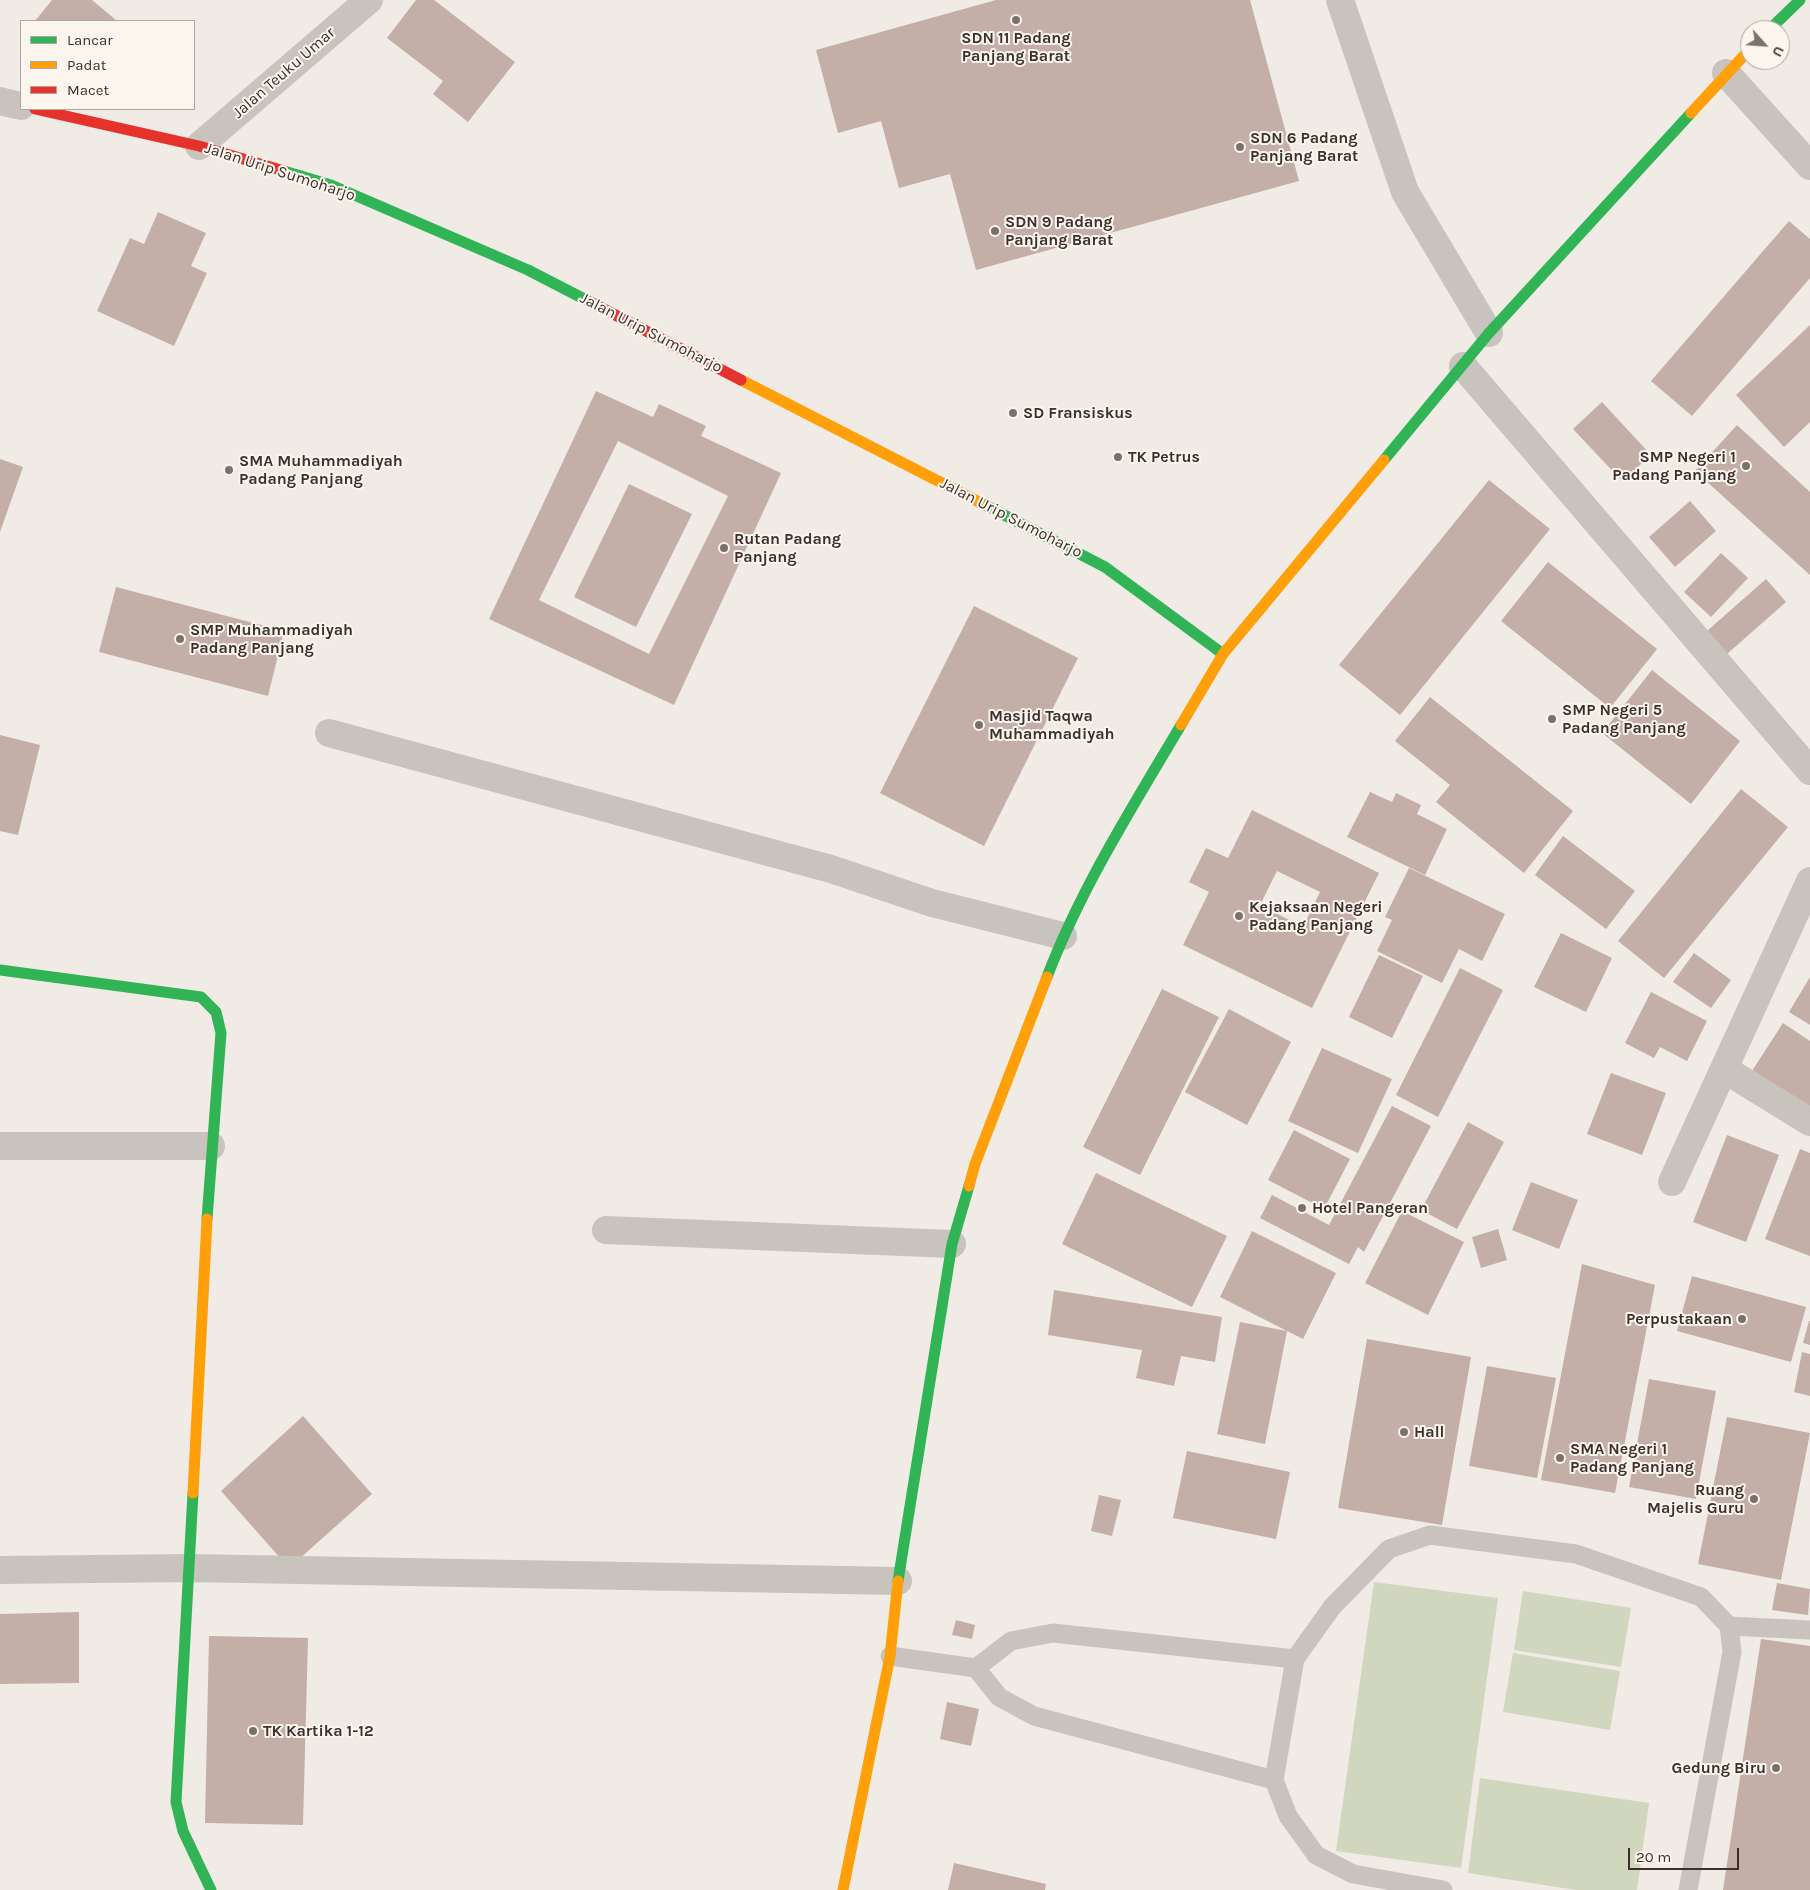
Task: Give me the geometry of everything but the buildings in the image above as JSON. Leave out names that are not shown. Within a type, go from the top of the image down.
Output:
[{"type":"main road","points":[[1779,20],[1800,0]]},
{"type":"main road","points":[[843,1890],[890,1656],[898,1581],[952,1244],[976,1164],[1063,936],[1128,816],[1224,654],[1464,366],[1489,333],[1740,59]]},
{"type":"main road","name":"Jalan Urip Sumoharjo","points":[[39,110],[199,146],[331,185],[528,270],[1104,567],[1224,654]]},
{"type":"main road","points":[[0,970],[200,997],[216,1012],[220,1033],[212,1146],[176,1802],[183,1831],[211,1890]]},
{"type":"street","name":"Jalan Teuku Umar","points":[[199,146],[369,0]]},
{"type":"street","points":[[1340,0],[1405,192],[1489,333]]},
{"type":"street","points":[[1726,73],[1810,166]]},
{"type":"street","points":[[0,101],[20,106]]},
{"type":"street","points":[[1464,366],[1810,770]]},
{"type":"street","points":[[329,733],[831,869],[932,903],[1063,936]]},
{"type":"street","points":[[1672,1182],[1810,881]]},
{"type":"street","points":[[1724,1069],[1810,1122]]},
{"type":"street","points":[[0,1146],[212,1146]]},
{"type":"street","points":[[606,1230],[952,1244]]},
{"type":"street","points":[[0,1570],[190,1568],[898,1581]]},
{"type":"lane","points":[[1443,1890],[1353,1874],[1316,1855],[1288,1816],[1274,1780],[1295,1659],[1332,1607],[1389,1549],[1430,1535],[1576,1554],[1701,1597],[1729,1626],[1732,1652],[1688,1890]]},
{"type":"lane","points":[[1729,1626],[1810,1630]]},
{"type":"lane","points":[[976,1668],[1011,1641],[1054,1633],[1295,1659]]},
{"type":"lane","points":[[890,1656],[976,1668],[999,1697],[1034,1716],[1274,1780]]},
{"type":"green space","points":[[1374,1582],[1498,1598],[1461,1868],[1336,1851]]},
{"type":"green space","points":[[1523,1591],[1631,1608],[1621,1667],[1514,1650]]},
{"type":"green space","points":[[1513,1653],[1620,1671],[1610,1730],[1503,1712]]},
{"type":"green space","points":[[1480,1778],[1649,1803],[1637,1890],[1576,1890],[1468,1873]]},
{"type":"traffic: fast","points":[[1779,20],[1800,0]]},
{"type":"traffic: fast","points":[[1384,460],[1489,333],[1691,113]]},
{"type":"traffic: fast","points":[[284,171],[331,185],[528,270],[592,303]]},
{"type":"traffic: fast","points":[[979,502],[1105,567],[1223,654]]},
{"type":"traffic: fast","points":[[1047,977],[1076,911],[1109,848],[1181,725]]},
{"type":"traffic: fast","points":[[0,970],[201,997],[216,1012],[221,1033],[207,1219]]},
{"type":"traffic: fast","points":[[898,1581],[952,1244],[969,1186]]},
{"type":"traffic: fast","points":[[193,1493],[176,1802],[183,1831],[211,1890]]},
{"type":"traffic: slow","points":[[1691,113],[1740,60]]},
{"type":"traffic: slow","points":[[741,380],[979,502]]},
{"type":"traffic: slow","points":[[1181,725],[1223,654],[1384,460]]},
{"type":"traffic: slow","points":[[969,1186],[975,1164],[1047,977]]},
{"type":"traffic: slow","points":[[193,1493],[207,1219]]},
{"type":"traffic: slow","points":[[843,1890],[890,1656],[898,1581]]},
{"type":"traffic: jam","points":[[39,110],[199,146],[284,171]]},
{"type":"traffic: jam","points":[[592,303],[741,380]]},
{"type":"place","name":"SDN 11 Padang Panjang Barat","points":[[1016,20]]},
{"type":"place","name":"SDN 6 Padang Panjang Barat","points":[[1240,147]]},
{"type":"place","name":"SDN 9 Padang Panjang Barat","points":[[995,231]]},
{"type":"place","name":"SD Fransiskus","points":[[1013,413]]},
{"type":"place","name":"TK Petrus","points":[[1118,457]]},
{"type":"place","name":"SMP Negeri 1 Padang Panjang","points":[[1746,466]]},
{"type":"place","name":"SMA Muhammadiyah Padang Panjang","points":[[229,470]]},
{"type":"place","name":"Rutan Padang Panjang","points":[[724,548]]},
{"type":"place","name":"SMP Muhammadiyah Padang Panjang","points":[[180,639]]},
{"type":"place","name":"SMP Negeri 5 Padang Panjang","points":[[1552,719]]},
{"type":"place","name":"Masjid Taqwa Muhammadiyah","points":[[979,725]]},
{"type":"place","name":"Kejaksaan Negeri Padang Panjang","points":[[1239,916]]},
{"type":"place","name":"Hotel Pangeran","points":[[1302,1208]]},
{"type":"place","name":"Perpustakaan","points":[[1742,1319]]},
{"type":"place","name":"Hall","points":[[1404,1432]]},
{"type":"place","name":"SMA Negeri 1 Padang Panjang","points":[[1560,1458]]},
{"type":"place","name":"Ruang Majelis Guru","points":[[1754,1499]]},
{"type":"place","name":"TK Kartika 1-12","points":[[253,1731]]},
{"type":"place","name":"Gedung Biru","points":[[1776,1768]]}]
